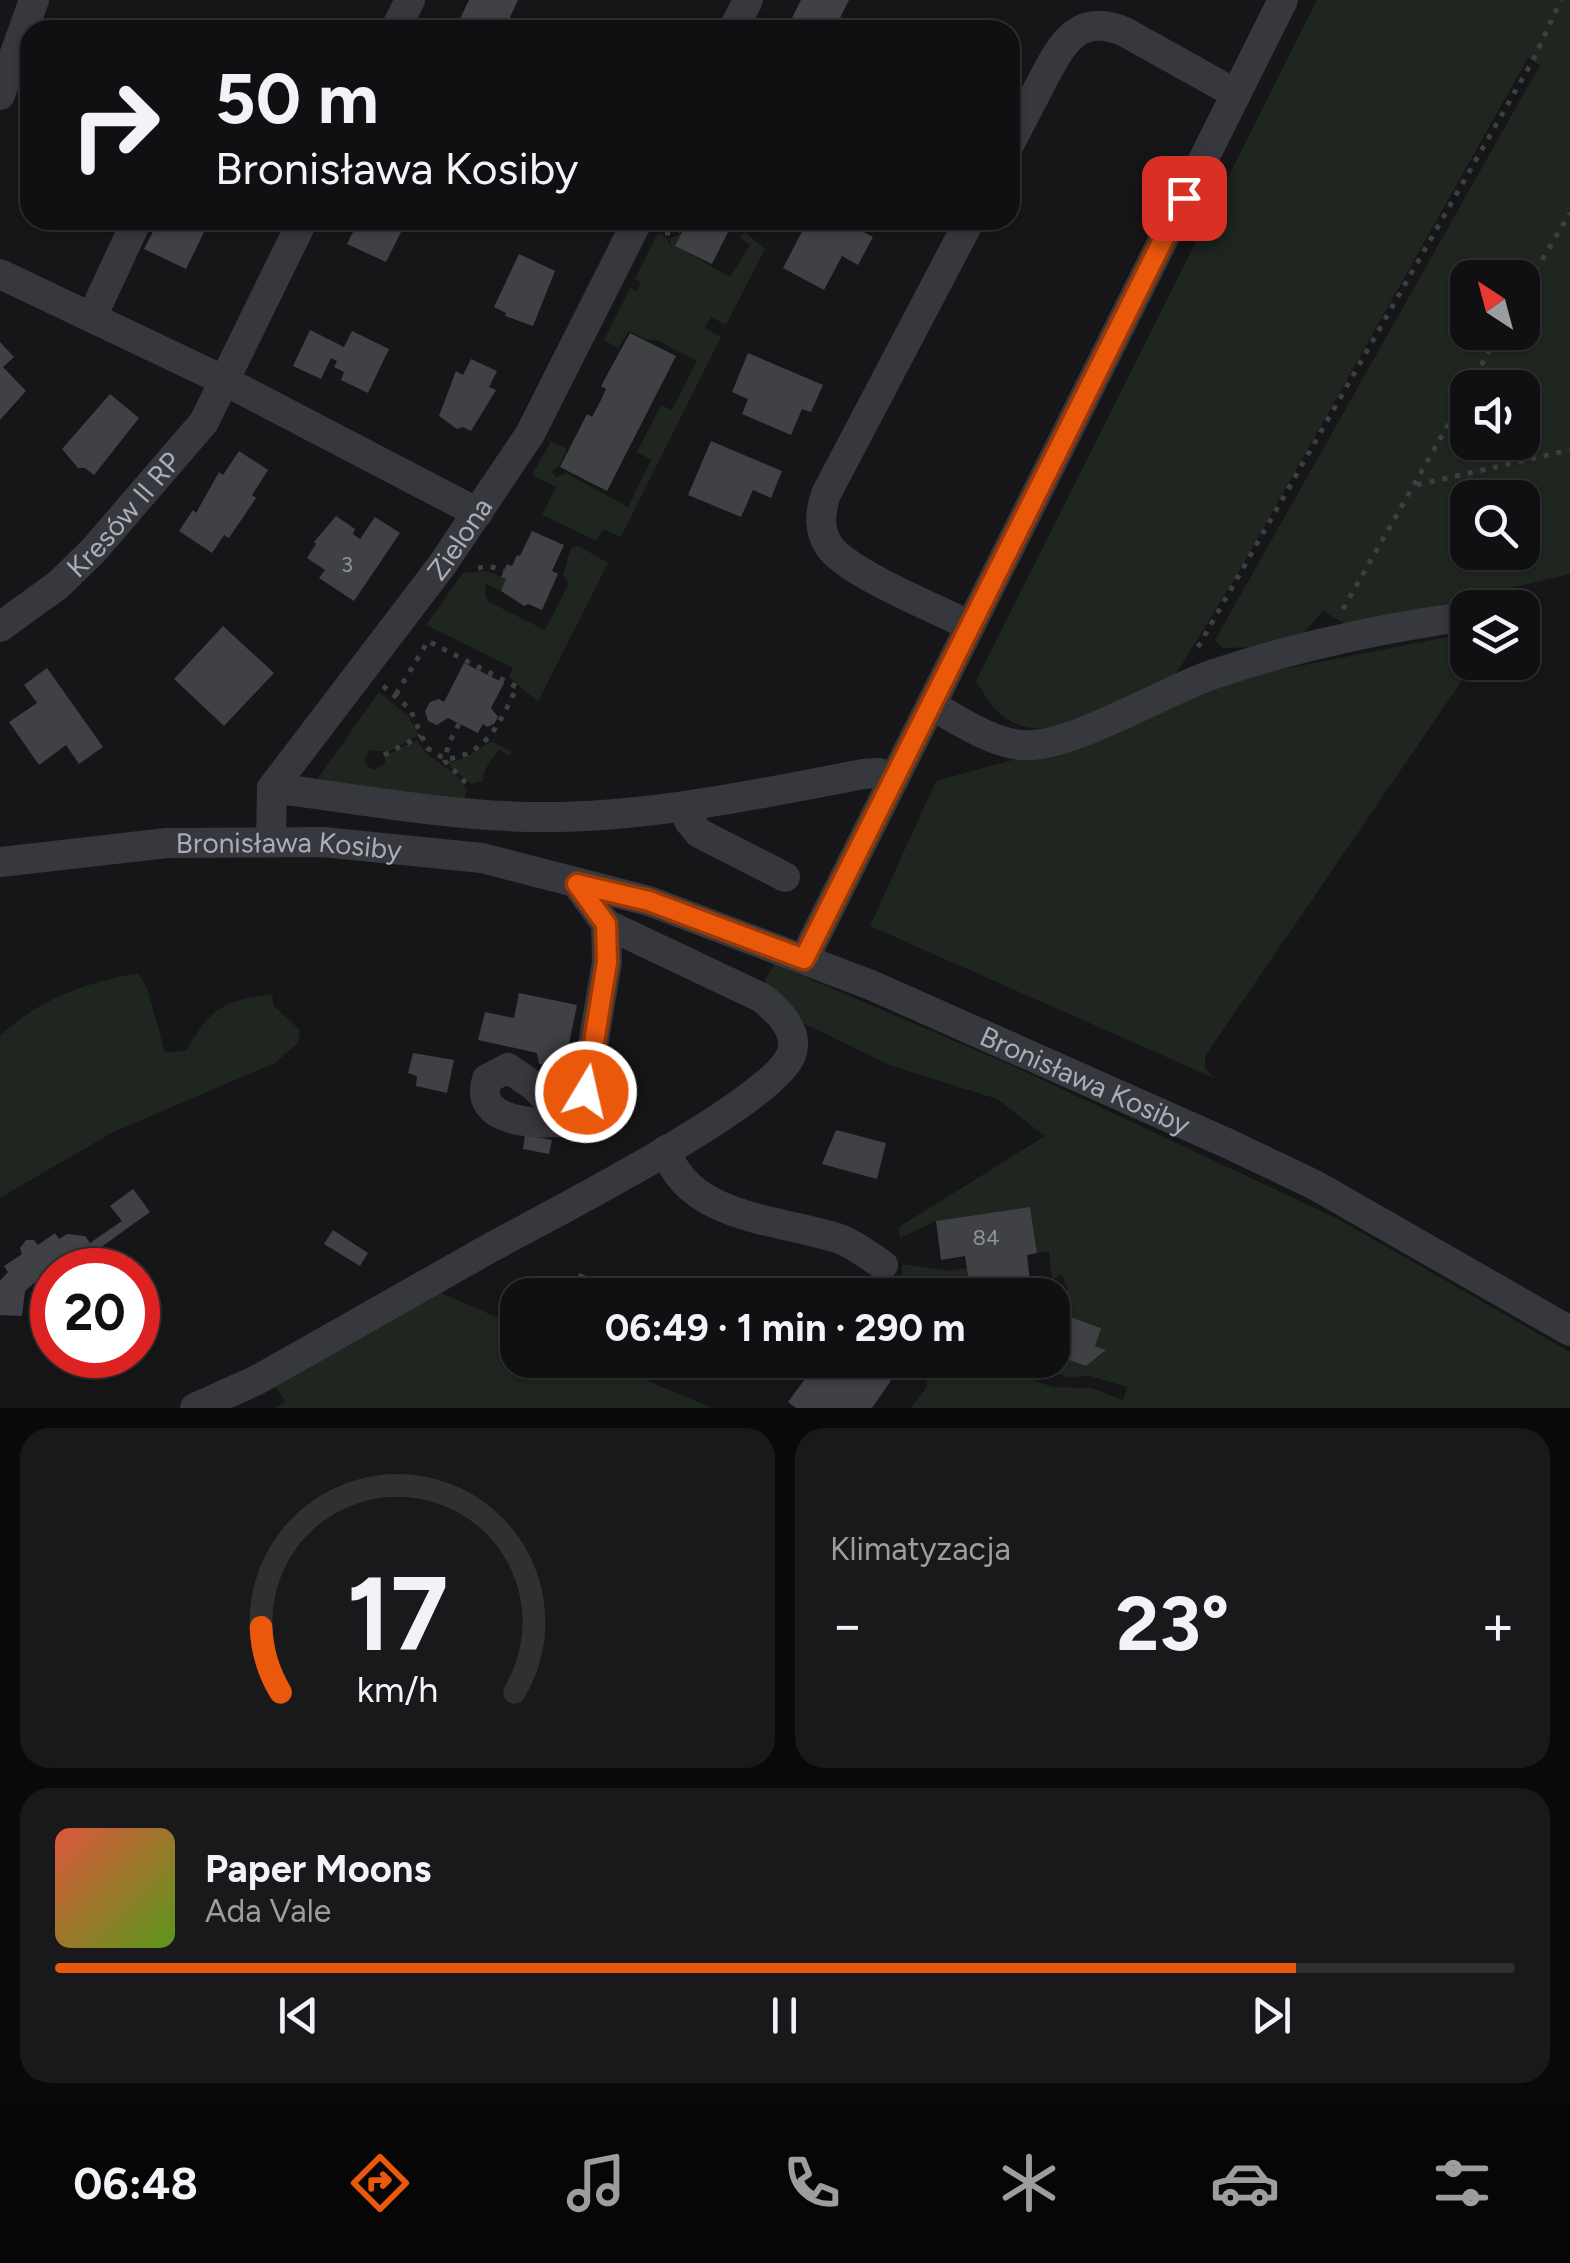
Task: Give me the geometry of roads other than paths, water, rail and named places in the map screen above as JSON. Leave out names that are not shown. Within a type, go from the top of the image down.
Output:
[{"type":"street","points":[[804,959],[1284,0]]},
{"type":"street","points":[[1020,124],[1058,52],[1070,37],[1086,27],[1106,26],[1125,32],[1236,94]]},
{"type":"street","points":[[0,95],[20,39]]},
{"type":"street","points":[[92,318],[132,230]]},
{"type":"street","name":"Kresów II RP","points":[[0,627],[58,585],[93,551],[204,422],[298,230]]},
{"type":"street","name":"Zielona","points":[[272,788],[378,652],[478,512],[530,434],[646,230]]},
{"type":"street","points":[[965,230],[826,494],[820,514],[822,533],[839,557],[970,626]]},
{"type":"street","points":[[0,274],[225,381],[478,512]]},
{"type":"street","points":[[931,705],[988,735],[1020,745],[1036,745],[1074,736],[1173,689],[1331,632],[1450,618]]},
{"type":"street","points":[[271,840],[272,788],[393,805],[531,817],[685,807],[863,774],[879,773],[894,778]]},
{"type":"street","points":[[685,807],[699,833],[785,877]]},
{"type":"street","name":"Bronisława Kosiby","points":[[0,862],[168,844],[322,842],[482,858],[649,901],[804,959],[1106,1088],[1316,1185],[1570,1331]]},
{"type":"street","points":[[194,1408],[257,1380],[666,1150],[740,1104],[784,1068],[793,1050],[782,1015],[762,998],[606,924],[577,884]]},
{"type":"street","points":[[568,1121],[586,1092],[607,962],[606,924]]},
{"type":"street","points":[[666,1150],[684,1185],[717,1206],[841,1239],[884,1265]]}]
